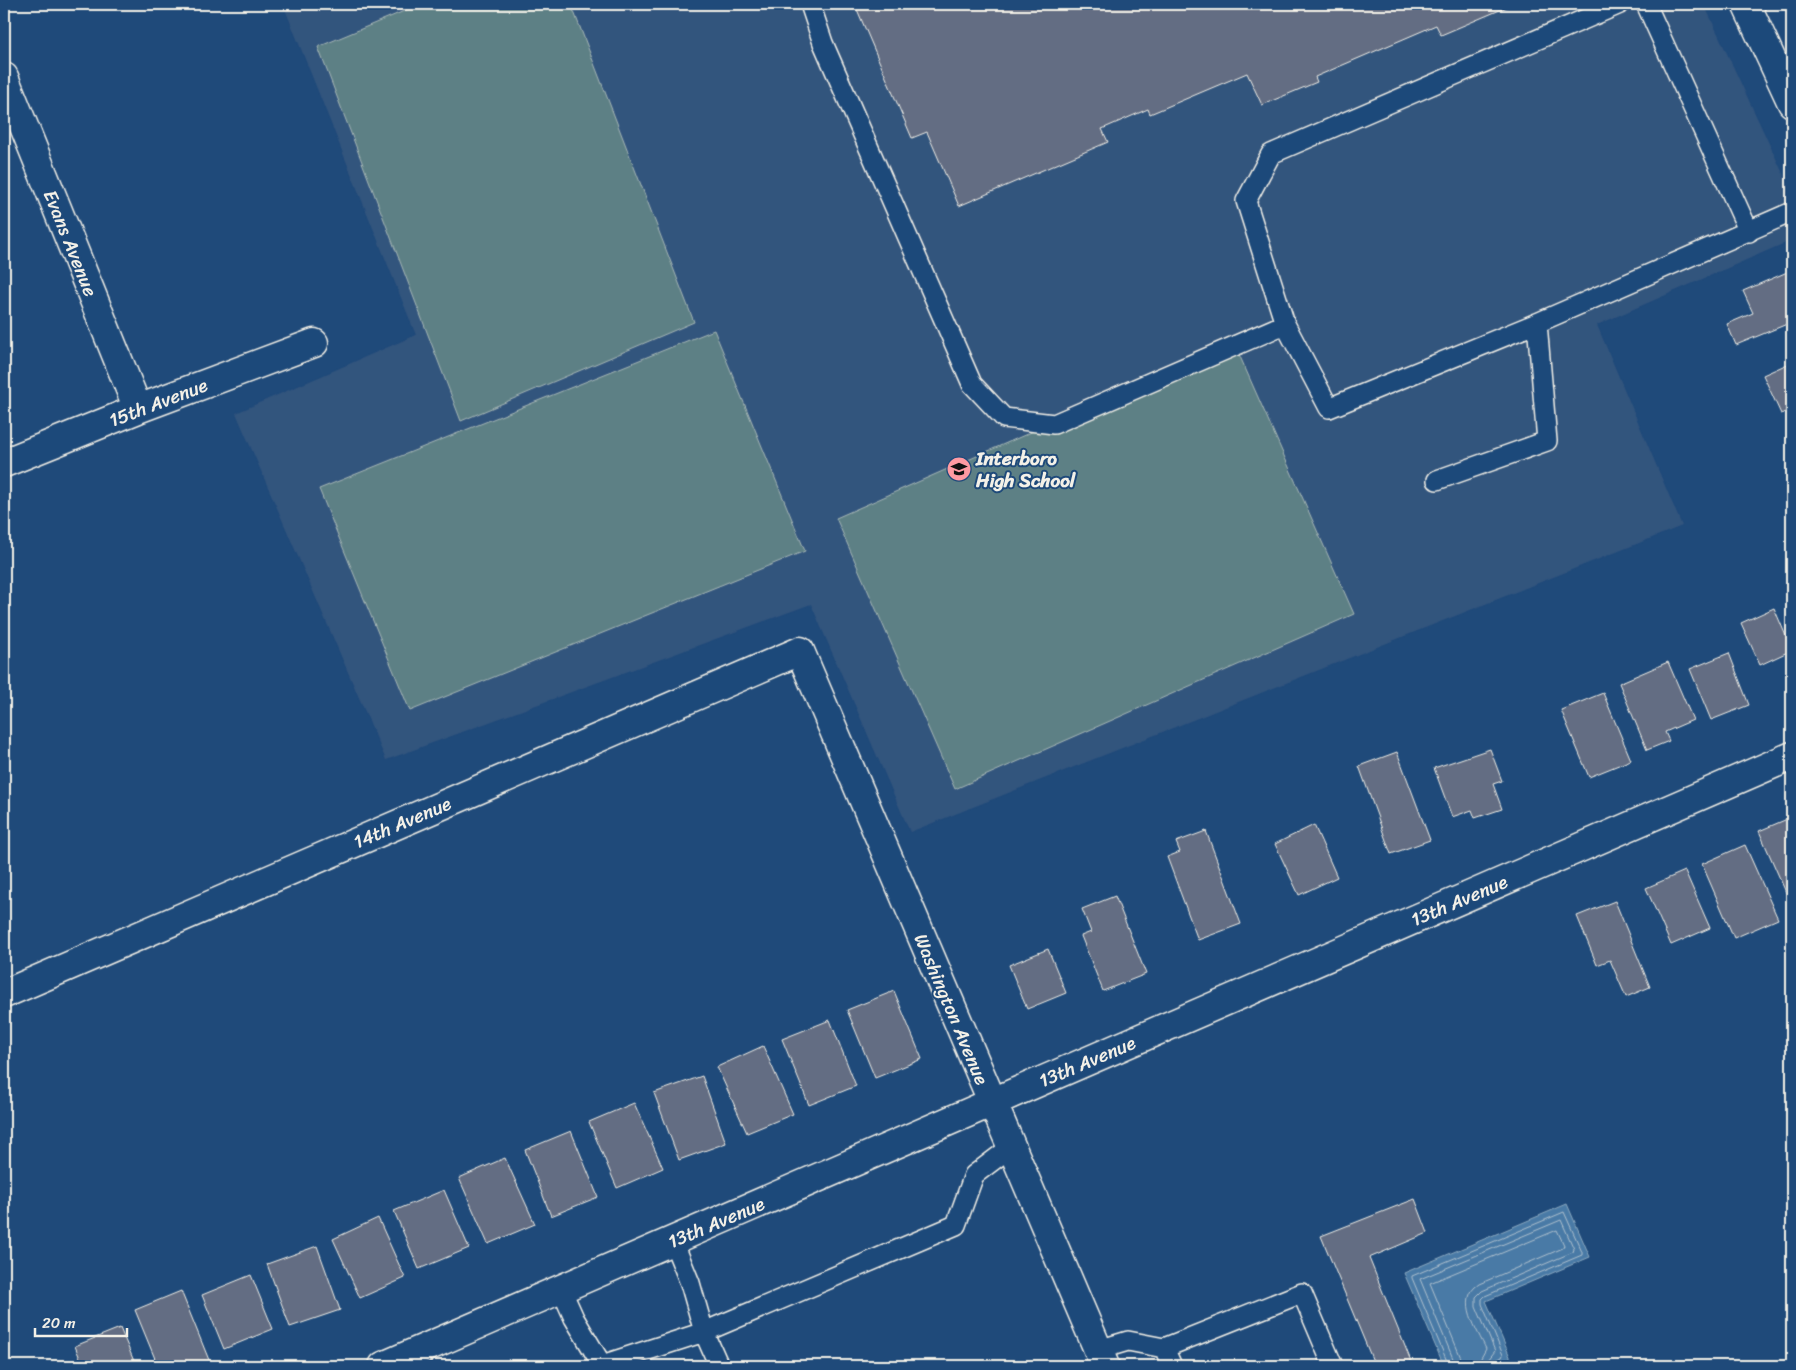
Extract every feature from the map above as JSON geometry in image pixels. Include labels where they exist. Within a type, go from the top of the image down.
[{"type":"street","points":[[1746,4],[1792,103]]},
{"type":"street","name":"Evans Avenue","points":[[4,77],[138,409]]},
{"type":"street","name":"15th Avenue","points":[[4,463],[138,409],[314,343]]},
{"type":"street","name":"14th Avenue","points":[[4,994],[800,651]]},
{"type":"street","name":"Washington Avenue","points":[[800,651],[1101,1358]]},
{"type":"street","name":"13th Avenue","points":[[383,1366],[1792,756]]},
{"type":"lane","points":[[810,4],[823,43],[972,384],[1004,418],[1054,424],[1285,324]]},
{"type":"lane","points":[[1619,4],[1271,154],[1246,201],[1285,324],[1329,408],[1537,324],[1792,212]]},
{"type":"lane","points":[[1646,4],[1749,232]]},
{"type":"lane","points":[[1437,480],[1547,441],[1537,324]]},
{"type":"lane","points":[[561,1289],[574,1318],[602,1365],[704,1332],[956,1225],[974,1175],[1011,1147]]},
{"type":"lane","points":[[673,1240],[690,1283],[704,1332],[720,1366]]},
{"type":"lane","points":[[1101,1358],[1128,1342],[1164,1348],[1302,1293],[1333,1366]]},
{"type":"lane","points":[[1164,1348],[1172,1366]]},
{"type":"shaded area","name":"Interboro High School","points":[[283,4],[1704,4],[1792,193],[1792,240],[1597,325],[1682,526],[910,832],[811,604],[386,760],[236,413],[416,335]]},
{"type":"green space","points":[[421,4],[571,4],[694,322],[461,421],[318,47]]},
{"type":"green space","points":[[714,330],[805,551],[410,711],[319,489]]},
{"type":"green space","points":[[1234,343],[1354,614],[955,789],[836,518]]},
{"type":"water","points":[[1567,1204],[1590,1257],[1486,1301],[1511,1359],[1494,1366],[1444,1366],[1404,1273]]},
{"type":"building","points":[[864,4],[1514,4],[1441,35],[1436,25],[1315,77],[1317,82],[1262,105],[1247,73],[1150,114],[1148,109],[1102,129],[1108,142],[959,206],[927,132],[912,138],[856,7]]},
{"type":"building","points":[[1792,270],[1792,322],[1736,345],[1727,324],[1753,313],[1743,291]]},
{"type":"building","points":[[1792,362],[1792,409],[1781,414],[1763,375]]},
{"type":"building","points":[[1774,608],[1792,650],[1760,665],[1741,623]]},
{"type":"building","points":[[1729,653],[1749,705],[1711,720],[1690,669]]},
{"type":"building","points":[[1668,662],[1693,720],[1665,732],[1669,741],[1647,750],[1619,683]]},
{"type":"building","points":[[1603,693],[1631,760],[1589,777],[1561,710]]},
{"type":"building","points":[[1490,749],[1502,781],[1493,784],[1502,809],[1475,818],[1472,810],[1452,817],[1434,768]]},
{"type":"building","points":[[1397,752],[1430,840],[1391,854],[1359,766]]},
{"type":"building","points":[[1792,817],[1792,906],[1759,831]]},
{"type":"building","points":[[1314,825],[1337,877],[1299,895],[1275,844]]},
{"type":"building","points":[[1206,831],[1241,924],[1198,940],[1167,857],[1180,852],[1176,842]]},
{"type":"building","points":[[1745,845],[1778,919],[1734,938],[1702,864]]},
{"type":"building","points":[[1685,871],[1710,928],[1671,945],[1646,888]]},
{"type":"building","points":[[1115,896],[1146,974],[1103,991],[1081,936],[1091,932],[1082,909]]},
{"type":"building","points":[[1615,901],[1650,987],[1626,997],[1610,960],[1597,965],[1577,916]]},
{"type":"building","points":[[1048,949],[1066,993],[1027,1009],[1009,965]]},
{"type":"building","points":[[894,991],[922,1059],[875,1078],[847,1010]]},
{"type":"building","points":[[830,1020],[856,1086],[809,1105],[782,1039]]},
{"type":"building","points":[[763,1046],[793,1114],[747,1133],[717,1067]]},
{"type":"building","points":[[702,1076],[726,1143],[679,1160],[654,1093]]},
{"type":"building","points":[[634,1103],[663,1168],[617,1188],[589,1122]]},
{"type":"building","points":[[571,1131],[598,1197],[551,1216],[525,1150]]},
{"type":"building","points":[[505,1158],[535,1224],[488,1244],[459,1178]]},
{"type":"building","points":[[444,1190],[469,1248],[419,1269],[394,1211]]},
{"type":"building","points":[[1415,1199],[1428,1233],[1369,1258],[1413,1366],[1375,1366],[1321,1236]]},
{"type":"building","points":[[378,1218],[405,1278],[360,1298],[333,1239]]},
{"type":"building","points":[[317,1246],[340,1310],[290,1327],[267,1264]]},
{"type":"building","points":[[251,1275],[273,1329],[224,1349],[202,1295]]},
{"type":"building","points":[[181,1291],[211,1365],[158,1366],[135,1310]]},
{"type":"building","points":[[120,1328],[136,1366],[83,1366],[75,1346]]},
{"type":"place","name":"Interboro High School","points":[[959,469]]}]
